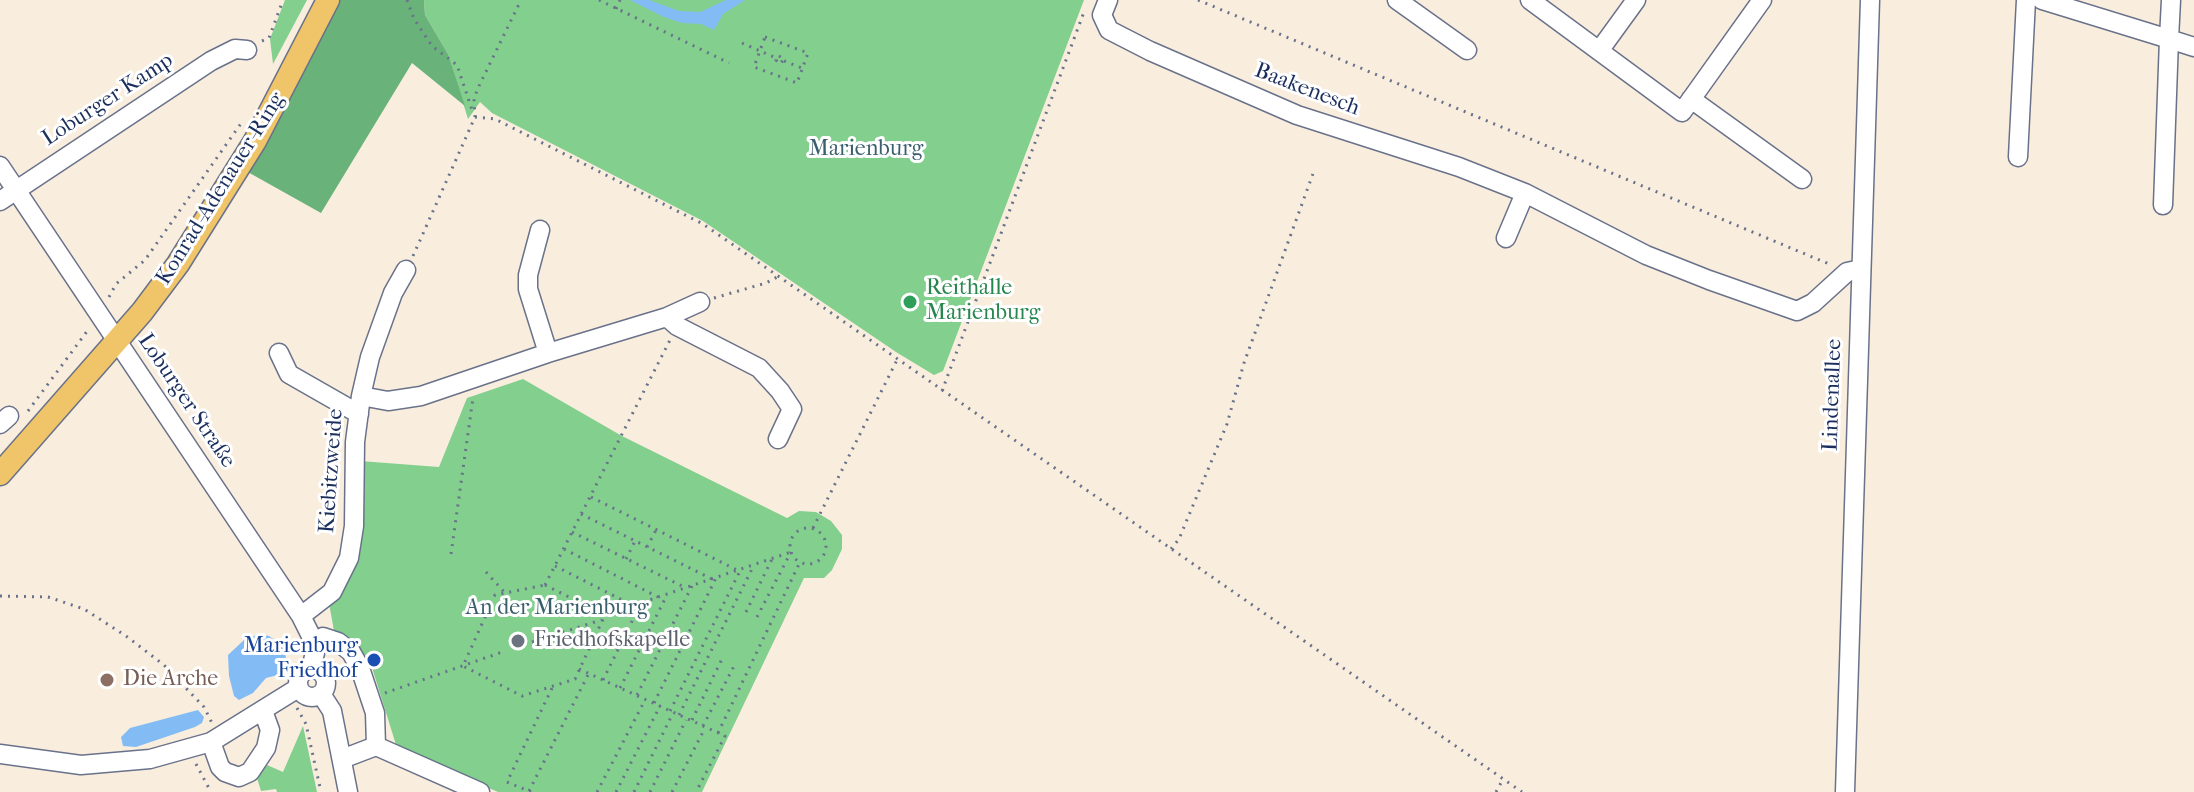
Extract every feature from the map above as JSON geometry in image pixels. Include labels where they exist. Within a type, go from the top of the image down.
[{"type":"main road","name":"Konrad-Adenauer-Ring","points":[[0,474],[117,342],[178,264],[255,141],[328,0]]},
{"type":"street","name":"Baakenesch","points":[[1108,0],[1102,15],[1109,30],[1150,51],[1297,115],[1459,167],[1525,193],[1646,255],[1797,311]]},
{"type":"street","points":[[1397,0],[1467,50]]},
{"type":"street","points":[[1530,0],[1682,112],[1762,0]]},
{"type":"street","points":[[1599,51],[1636,0]]},
{"type":"street","name":"Lindenallee","points":[[1845,792],[1854,270],[1870,0]]},
{"type":"street","points":[[2018,157],[2026,0]]},
{"type":"street","points":[[2042,0],[2194,47]]},
{"type":"street","points":[[2163,205],[2171,0]]},
{"type":"street","name":"Loburger Kamp","points":[[0,201],[211,61],[235,49],[247,50]]},
{"type":"street","points":[[1691,99],[1802,179]]},
{"type":"street","name":"Loburger Straße","points":[[0,166],[301,616],[314,642]]},
{"type":"street","points":[[1506,238],[1525,193]]},
{"type":"street","points":[[540,230],[528,275],[528,289],[548,353]]},
{"type":"street","name":"Kiebitzweide","points":[[301,616],[332,592],[349,558],[354,526],[355,442],[360,405],[370,357],[393,293],[406,270]]},
{"type":"street","points":[[1792,330],[1797,311],[1813,303],[1854,270]]},
{"type":"street","points":[[279,353],[289,374],[360,405],[421,396],[548,353],[672,322],[700,302]]},
{"type":"street","points":[[672,322],[759,368],[780,391],[792,409],[778,439]]},
{"type":"street","points":[[0,754],[64,764],[98,765],[150,759],[188,749],[263,711],[291,693],[300,675],[311,668],[314,642],[323,637],[338,642],[351,652],[360,668],[375,713],[376,746]]},
{"type":"street","points":[[291,693],[308,697],[321,694],[326,687],[325,678],[320,671],[311,668]]},
{"type":"street","points":[[321,694],[332,711],[348,792]]},
{"type":"street","points":[[213,735],[220,767],[225,772],[239,777],[250,772],[266,748],[270,730],[263,711]]},
{"type":"street","points":[[342,759],[376,746],[480,792]]},
{"type":"path","points":[[247,50],[269,38],[283,0]]},
{"type":"path","points":[[407,0],[414,19],[432,46],[457,65],[475,117]]},
{"type":"path","points":[[406,270],[475,117],[474,99],[478,88],[521,0]]},
{"type":"path","points":[[599,0],[618,4],[729,63]]},
{"type":"path","points":[[942,391],[1089,0]]},
{"type":"path","points":[[1198,0],[1854,270]]},
{"type":"path","points":[[765,37],[785,44],[808,53],[797,83],[754,67],[765,37]]},
{"type":"path","points":[[742,43],[802,68]]},
{"type":"path","points":[[774,74],[785,44]]},
{"type":"path","points":[[778,63],[784,61]]},
{"type":"path","points":[[475,117],[495,119],[703,224],[1522,792]]},
{"type":"path","points":[[12,418],[100,314],[116,284],[145,260],[244,120]]},
{"type":"path","points":[[1171,549],[1179,539],[1227,424],[1244,363],[1314,171]]},
{"type":"path","points":[[700,302],[766,283],[779,276]]},
{"type":"path","points":[[545,585],[672,322]]},
{"type":"path","points":[[813,528],[897,360]]},
{"type":"path","points":[[451,554],[475,378]]},
{"type":"path","points":[[590,497],[739,570]]},
{"type":"path","points":[[581,514],[714,578]]},
{"type":"path","points":[[772,559],[746,610],[758,616],[791,552],[790,541],[797,531],[813,528],[819,530],[826,540],[826,552],[818,562],[800,562],[791,552]]},
{"type":"path","points":[[647,547],[656,530]]},
{"type":"path","points":[[572,532],[686,588]]},
{"type":"path","points":[[626,559],[635,541]]},
{"type":"path","points":[[564,549],[658,597]]},
{"type":"path","points":[[532,642],[791,552]]},
{"type":"path","points":[[718,733],[800,562]]},
{"type":"path","points":[[679,715],[755,565]]},
{"type":"path","points":[[555,566],[634,606]]},
{"type":"path","points":[[634,792],[739,570]]},
{"type":"path","points":[[486,572],[505,593]]},
{"type":"path","points":[[654,703],[714,578]]},
{"type":"path","points":[[463,666],[495,595],[545,585],[604,617]]},
{"type":"path","points":[[637,695],[692,586]]},
{"type":"path","points":[[620,688],[667,594]]},
{"type":"path","points":[[0,596],[48,597],[84,609],[164,665],[204,707],[213,735]]},
{"type":"path","points":[[751,602],[762,608]]},
{"type":"path","points":[[603,680],[641,603]]},
{"type":"path","points":[[463,666],[522,696],[575,679],[604,617]]},
{"type":"path","points":[[370,698],[502,652]]},
{"type":"path","points":[[650,792],[722,659]]},
{"type":"path","points":[[672,792],[734,666]]},
{"type":"path","points":[[579,669],[725,736],[696,792]]},
{"type":"path","points":[[553,686],[507,782],[530,792],[589,673]]},
{"type":"path","points":[[291,693],[306,724],[321,792]]},
{"type":"path","points":[[597,792],[645,700]]},
{"type":"path","points":[[616,792],[660,706]]},
{"type":"path","points":[[188,749],[211,792]]},
{"type":"path","points":[[1496,792],[1503,779]]},
{"type":"green space","points":[[285,0],[307,0],[273,64],[270,39]]},
{"type":"green space","points":[[336,0],[424,0],[425,15],[448,54],[465,106],[412,63],[321,213],[246,171]]},
{"type":"green space","name":"Marienburg","points":[[424,0],[1084,0],[943,371],[934,375],[703,221],[492,113],[480,102],[468,119],[448,54],[425,15]]},
{"type":"green space","name":"An der Marienburg","points":[[523,379],[622,436],[787,518],[799,511],[816,512],[831,521],[842,535],[842,549],[832,570],[824,578],[804,578],[702,792],[498,792],[397,748],[369,658],[334,631],[329,603],[346,586],[356,563],[360,461],[439,467],[467,398]]},
{"type":"green space","points":[[303,726],[317,792],[261,791],[257,778],[267,765],[283,772]]},
{"type":"water","points":[[630,0],[649,0],[679,11],[700,12],[726,0],[745,0],[723,14],[714,30],[701,24],[682,23],[664,17]]},
{"type":"water","points":[[259,634],[269,636],[283,648],[288,664],[282,674],[266,678],[253,693],[239,700],[234,696],[229,676],[228,655],[244,640]]},
{"type":"water","points":[[198,710],[204,717],[202,723],[195,727],[136,747],[123,746],[121,737],[130,728]]},
{"type":"place","name":"Reithalle Marienburg","points":[[910,302]]},
{"type":"place","name":"Friedhofskapelle","points":[[518,641]]},
{"type":"place","name":"Marienburg Friedhof","points":[[374,660]]},
{"type":"place","name":"Die Arche","points":[[107,680]]}]
